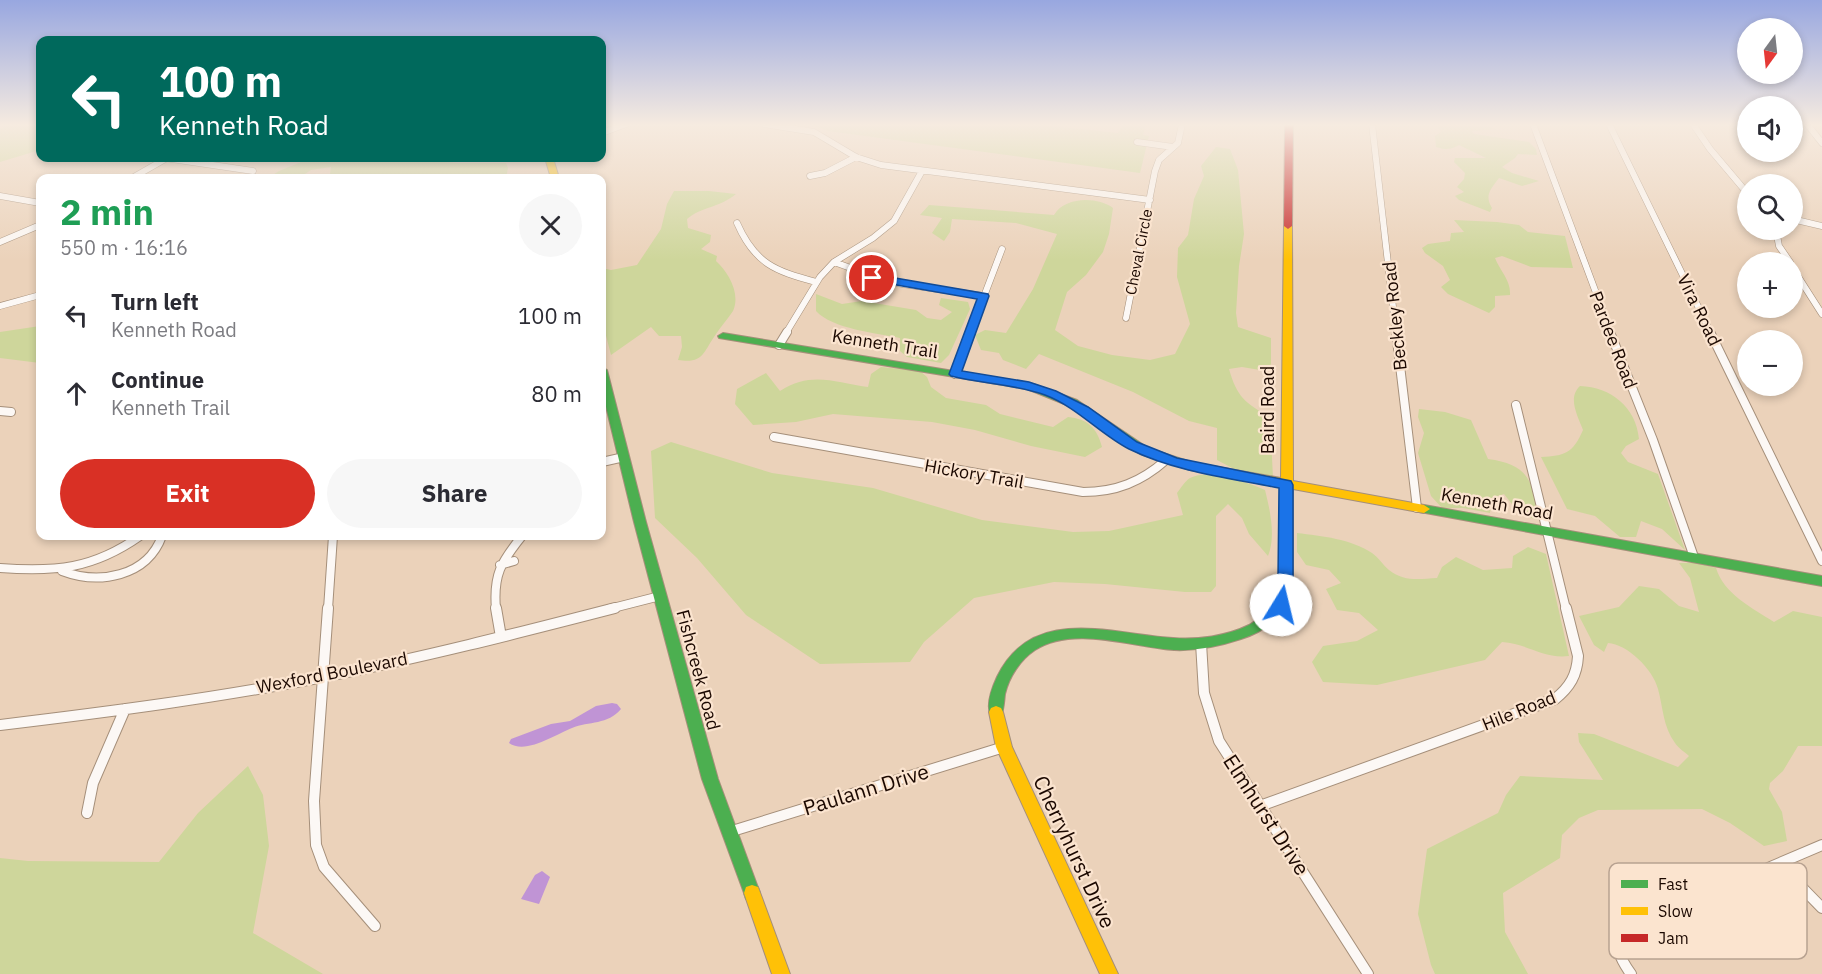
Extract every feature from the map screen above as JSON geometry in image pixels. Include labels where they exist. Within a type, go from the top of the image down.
[{"type":"street","points":[[243,169],[253,171]]},
{"type":"street","points":[[810,176],[832,169]]},
{"type":"street","points":[[912,169],[1150,200]]},
{"type":"street","name":"Cheval Circle","points":[[1126,318],[1157,169]]},
{"type":"street","name":"Baird Road","points":[[1004,747],[996,723],[995,706],[998,688],[1015,660],[1046,639],[1067,633],[1085,632],[1146,641],[1201,643],[1252,630],[1276,614],[1281,605],[1286,578],[1289,169]]},
{"type":"street","name":"Beckley Road","points":[[1377,169],[1417,508]]},
{"type":"street","name":"Pardee Road","points":[[1550,169],[1589,278],[1653,440],[1694,557]]},
{"type":"street","name":"Vira Road","points":[[1631,169],[1822,561]]},
{"type":"street","points":[[1727,169],[1737,181]]},
{"type":"street","points":[[779,345],[816,282],[834,262],[873,238],[894,221],[922,171]]},
{"type":"street","points":[[0,196],[36,202]]},
{"type":"street","points":[[1803,222],[1822,226]]},
{"type":"street","points":[[737,223],[750,250],[763,263],[789,275],[816,282]]},
{"type":"street","points":[[0,242],[36,227]]},
{"type":"street","points":[[955,374],[1002,249]]},
{"type":"street","points":[[834,262],[889,282],[984,296]]},
{"type":"street","points":[[1803,284],[1822,314]]},
{"type":"street","points":[[0,306],[36,296]]},
{"type":"street","name":"Kenneth Trail","points":[[723,336],[1029,386],[1052,393],[1084,410],[1132,445],[1166,460]]},
{"type":"street","name":"Fishcreek Road","points":[[606,386],[710,778],[781,974]]},
{"type":"street","name":"Hile Road","points":[[1260,806],[1548,703],[1563,693],[1574,679],[1578,656],[1516,405]]},
{"type":"street","points":[[0,411],[11,412]]},
{"type":"street","name":"Hickory Trail","points":[[774,437],[1083,492],[1127,487],[1143,480],[1166,460]]},
{"type":"street","points":[[606,461],[624,457]]},
{"type":"street","name":"Kenneth Road","points":[[1166,460],[1286,485],[1822,581]]},
{"type":"street","points":[[0,568],[58,570],[81,567],[105,558],[134,540]]},
{"type":"street","points":[[58,570],[94,579],[121,573],[139,564],[154,552],[161,540]]},
{"type":"street","points":[[333,540],[314,801],[316,845],[324,867],[375,926]]},
{"type":"street","points":[[501,637],[496,584],[500,565],[519,540]]},
{"type":"street","points":[[500,565],[514,561]]},
{"type":"street","name":"Wexford Boulevard","points":[[0,725],[125,710],[322,677],[501,637],[660,596]]},
{"type":"street","name":"Elmhurst Drive","points":[[1201,643],[1201,684],[1212,726],[1228,758],[1368,974]]},
{"type":"street","points":[[87,813],[93,783],[125,710]]},
{"type":"street","name":"Paulann Drive","points":[[729,832],[1004,747]]},
{"type":"street","name":"Cherryhurst Drive","points":[[1004,747],[1109,974]]},
{"type":"street","points":[[1781,863],[1822,844]]},
{"type":"street","points":[[1807,893],[1822,908]]},
{"type":"street","points":[[1622,959],[1630,974]]},
{"type":"green space","points":[[315,169],[305,174],[274,174],[279,171]]},
{"type":"green space","points":[[331,169],[508,169],[507,174],[330,174]]},
{"type":"green space","points":[[1114,169],[1141,169],[1140,173]]},
{"type":"green space","points":[[1202,169],[1238,170],[1244,234],[1239,266],[1236,313],[1238,327],[1271,338],[1271,364],[1266,371],[1242,367],[1229,369],[1235,386],[1243,398],[1254,408],[1270,417],[1273,478],[1234,469],[1217,460],[1217,428],[1189,421],[1133,392],[1039,354],[1026,369],[1003,360],[999,353],[981,350],[975,335],[985,330],[1006,333],[1033,289],[1057,234],[1016,223],[952,219],[950,232],[944,241],[932,233],[942,218],[920,215],[929,205],[1054,215],[1065,205],[1081,200],[1098,201],[1113,208],[1109,234],[1103,252],[1086,275],[1067,292],[1055,330],[1078,346],[1112,355],[1150,360],[1175,354],[1190,324],[1177,277],[1178,248],[1188,235],[1194,199],[1204,176]]},
{"type":"green space","points":[[1461,169],[1506,169],[1539,181],[1522,186],[1499,178],[1490,192],[1489,199],[1492,208],[1490,212],[1459,200],[1455,196],[1464,192],[1457,187],[1464,179],[1465,173]]},
{"type":"green space","points":[[674,191],[736,194],[687,219],[688,228],[711,235],[710,242],[701,249],[717,256],[716,261],[729,277],[735,297],[733,311],[702,355],[693,360],[678,360],[682,347],[681,336],[659,336],[651,327],[611,355],[606,336],[606,269],[637,265],[661,229],[667,204]]},
{"type":"green space","points":[[1454,220],[1519,225],[1528,232],[1565,236],[1573,268],[1531,267],[1502,256],[1495,258],[1507,280],[1510,295],[1495,296],[1495,307],[1489,313],[1448,294],[1441,287],[1450,280],[1443,266],[1425,253],[1422,248],[1428,244],[1450,241],[1451,233],[1464,232]]},
{"type":"green space","points":[[816,294],[842,304],[862,301],[916,310],[927,318],[941,320],[952,312],[939,305],[941,298],[968,302],[970,309],[949,355],[941,363],[907,357],[900,351],[900,338],[844,326],[823,317],[816,311]]},
{"type":"green space","points":[[36,327],[36,362],[0,358],[0,332]]},
{"type":"green space","points":[[881,367],[920,371],[927,377],[931,387],[946,398],[986,405],[1000,414],[1053,427],[1068,417],[1081,420],[1091,426],[1102,447],[1085,457],[932,422],[833,414],[796,422],[753,425],[735,404],[737,389],[766,373],[780,391],[802,381],[813,380],[868,387],[871,374]]},
{"type":"green space","points":[[1580,386],[1602,390],[1612,395],[1627,408],[1633,417],[1639,439],[1626,446],[1621,453],[1628,462],[1658,474],[1685,550],[1662,529],[1641,521],[1636,537],[1620,537],[1595,516],[1567,509],[1541,457],[1562,454],[1576,444],[1583,430],[1574,402],[1574,396]]},
{"type":"green space","points":[[1419,409],[1445,412],[1471,420],[1488,459],[1512,465],[1527,477],[1534,495],[1537,520],[1519,513],[1504,494],[1492,498],[1490,513],[1463,508],[1442,508],[1431,496],[1418,453],[1424,433],[1418,417]]},
{"type":"green space","points":[[671,442],[772,473],[873,488],[982,520],[1073,532],[1109,531],[1183,515],[1177,493],[1185,483],[1198,475],[1218,475],[1265,490],[1272,540],[1268,556],[1249,534],[1242,518],[1228,504],[1216,516],[1216,586],[1211,592],[1054,582],[974,598],[924,642],[910,662],[820,664],[746,615],[697,558],[655,518],[651,451]]},
{"type":"green space","points":[[1297,533],[1355,544],[1372,553],[1395,574],[1412,579],[1437,578],[1442,567],[1456,557],[1483,570],[1512,568],[1513,556],[1528,547],[1546,554],[1569,656],[1551,655],[1502,642],[1485,660],[1377,685],[1323,682],[1312,662],[1323,646],[1357,641],[1378,630],[1359,613],[1337,610],[1326,589],[1341,583],[1329,570],[1306,565],[1297,552]]},
{"type":"green space","points":[[1679,563],[1697,563],[1716,568],[1732,593],[1774,622],[1793,611],[1822,617],[1822,746],[1798,746],[1783,771],[1770,783],[1769,789],[1782,812],[1787,841],[1764,846],[1730,823],[1702,809],[1598,810],[1579,818],[1562,835],[1560,858],[1503,893],[1505,932],[1528,974],[1435,974],[1418,914],[1427,849],[1498,813],[1506,795],[1520,776],[1603,780],[1579,742],[1578,733],[1594,734],[1678,767],[1689,756],[1671,737],[1658,689],[1645,666],[1631,653],[1615,644],[1608,643],[1604,652],[1594,645],[1579,616],[1619,607],[1639,586],[1659,589],[1679,606],[1699,612],[1690,578]]},
{"type":"green space","points":[[248,766],[263,795],[269,846],[253,933],[323,974],[0,974],[0,858],[28,861],[159,862],[198,813]]},
{"type":"shaded area","points":[[617,704],[621,709],[610,718],[572,728],[550,739],[524,747],[509,743],[511,739],[551,724],[570,721],[596,706]]},
{"type":"shaded area","points":[[542,871],[550,877],[539,904],[521,899],[535,875]]},
{"type":"traffic: fast","points":[[723,336],[1029,386],[1073,403],[1144,451],[1190,466]]},
{"type":"traffic: fast","points":[[606,386],[640,522],[710,779],[752,893]]},
{"type":"traffic: fast","points":[[1424,509],[1822,581]]},
{"type":"traffic: fast","points":[[996,712],[1003,679],[1014,661],[1030,646],[1048,638],[1068,634],[1090,633],[1174,644],[1201,643],[1228,637],[1255,628],[1270,617],[1279,604],[1286,577]]},
{"type":"traffic: slow","points":[[552,169],[554,174]]},
{"type":"traffic: slow","points":[[1286,577],[1288,226]]},
{"type":"traffic: slow","points":[[1190,466],[1424,509]]},
{"type":"traffic: slow","points":[[996,712],[1004,747],[1109,974]]},
{"type":"traffic: slow","points":[[752,893],[781,974]]},
{"type":"traffic: jam","points":[[1288,226],[1289,169]]},
{"type":"route","points":[[872,278],[984,296],[955,374],[1029,386],[1052,393],[1084,410],[1132,445],[1155,456],[1194,467],[1286,485],[1286,578],[1281,605]]}]
